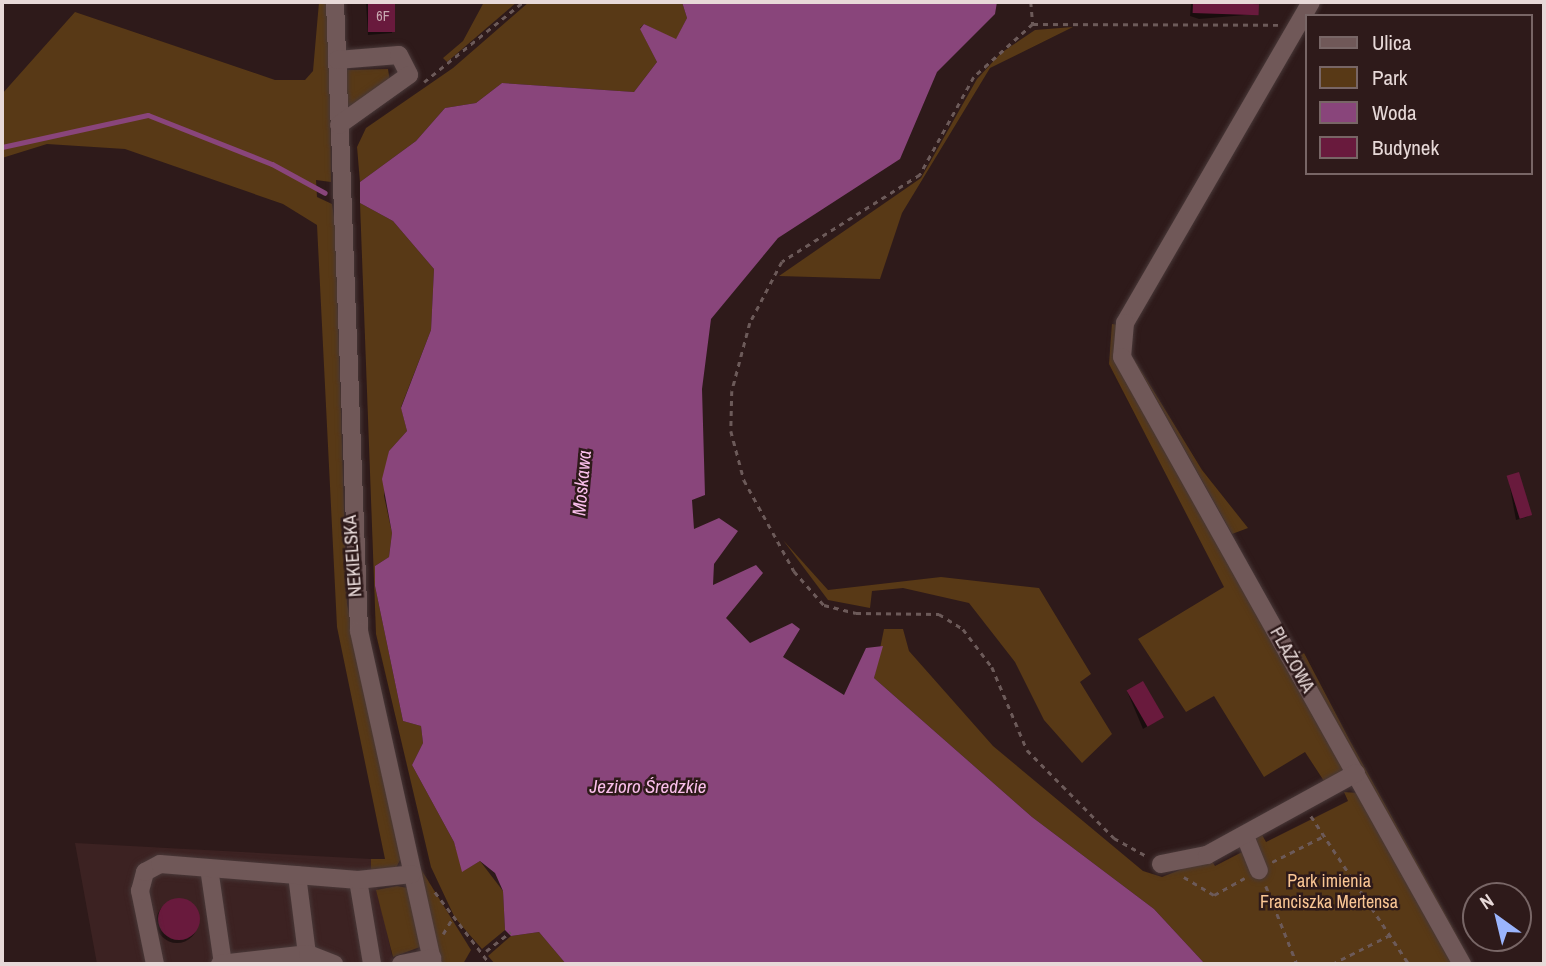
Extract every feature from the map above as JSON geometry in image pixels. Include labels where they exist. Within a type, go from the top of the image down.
[{"type":"street","name":"NEKIELSKA","points":[[335,2],[359,631],[433,961]]},
{"type":"street","points":[[1294,31],[1311,2]]},
{"type":"street","name":"PLAŻOWA","points":[[1294,31],[1125,323],[1122,357],[1462,964]]},
{"type":"street","points":[[337,60],[399,55],[408,75],[340,132]]},
{"type":"street","points":[[1161,864],[1186,862],[1245,836],[1356,773]]},
{"type":"street","points":[[1245,836],[1259,870]]},
{"type":"street","points":[[155,964],[140,891],[145,872],[160,864],[358,880],[412,874]]},
{"type":"street","points":[[209,868],[221,964],[307,954],[334,964]]},
{"type":"street","points":[[297,876],[307,954]]},
{"type":"street","points":[[358,880],[372,964]]},
{"type":"street","points":[[401,964],[433,961]]},
{"type":"path","points":[[415,89],[523,2]]},
{"type":"path","points":[[1031,2],[1033,24]]},
{"type":"path","points":[[1294,31],[1271,22],[1033,24],[974,77],[920,175],[782,262],[750,323],[732,391],[731,431],[744,480],[794,571],[824,605],[856,613],[939,614],[963,629],[992,667],[1027,750],[1114,838],[1214,895],[1322,837]]},
{"type":"path","points":[[1306,803],[1322,837],[1409,964]]},
{"type":"path","points":[[1259,870],[1297,964]]},
{"type":"path","points":[[431,881],[490,964]]},
{"type":"path","points":[[486,951],[510,932]]},
{"type":"path","points":[[1332,964],[1388,936]]},
{"type":"shaded area","points":[[75,843],[371,859],[394,964],[97,964]]},
{"type":"green space","points":[[319,2],[329,2],[331,182],[316,180],[317,197],[332,204],[335,224],[347,604],[401,858],[395,870],[371,872],[371,859],[385,859],[337,627],[317,225],[283,204],[125,149],[47,144],[2,158],[2,94],[75,12],[275,80],[305,80],[313,71]]},
{"type":"green space","points":[[484,2],[517,2],[447,62],[443,58],[463,41]]},
{"type":"green space","points":[[529,2],[682,2],[687,18],[676,40],[644,24],[640,28],[657,62],[634,92],[502,83],[476,103],[445,108],[416,141],[360,182],[357,147],[366,128],[453,68]]},
{"type":"green space","points":[[1073,27],[990,68],[902,213],[880,279],[779,276],[921,178],[977,79],[1001,53],[1035,30]]},
{"type":"green space","points":[[388,69],[390,82],[346,113],[345,70]]},
{"type":"green space","points":[[360,203],[393,221],[434,269],[431,330],[401,407],[407,431],[389,451],[384,496],[392,533],[389,557],[375,566],[375,586],[403,721],[421,726],[423,743],[412,765],[454,842],[463,871],[480,861],[503,891],[505,930],[482,949],[455,918],[431,867],[376,634]]},
{"type":"green space","points":[[1112,324],[1118,325],[1116,361],[1345,770],[1324,781],[1305,752],[1264,777],[1214,696],[1186,712],[1138,639],[1224,587],[1109,364]]},
{"type":"green space","points":[[1131,354],[1202,470],[1248,528],[1232,534]]},
{"type":"green space","points":[[783,540],[828,590],[941,577],[1039,588],[1091,674],[1080,682],[1112,734],[1082,763],[1044,720],[1015,662],[969,603],[903,588],[872,591],[870,608],[828,600]]},
{"type":"green space","name":"Park imienia Franciszka Mertensa","points":[[884,629],[903,629],[909,651],[993,746],[1143,871],[1162,877],[1210,858],[1215,866],[1244,851],[1241,843],[1261,833],[1266,842],[1348,801],[1344,792],[1358,793],[1453,964],[1205,964],[1154,909],[1032,817],[874,678]]},
{"type":"green space","points":[[1304,653],[1462,945],[1296,654]]},
{"type":"green space","points":[[419,866],[471,950],[463,964],[441,964]]},
{"type":"green space","points":[[397,886],[408,888],[420,947],[393,957],[376,890]]},
{"type":"green space","points":[[539,932],[566,964],[495,964],[488,956],[511,936]]},
{"type":"water","name":"Jezioro Średzkie","points":[[682,2],[997,2],[995,14],[937,72],[900,159],[778,238],[711,319],[702,389],[705,495],[692,500],[694,529],[719,518],[738,531],[714,564],[713,585],[756,565],[763,573],[726,618],[750,643],[792,623],[800,629],[783,657],[844,695],[866,648],[883,646],[874,678],[1032,817],[1154,909],[1205,964],[566,964],[539,932],[511,936],[505,930],[503,891],[495,873],[480,861],[462,872],[454,842],[412,765],[423,743],[421,726],[403,721],[375,586],[375,566],[389,557],[392,533],[382,479],[389,451],[407,431],[401,408],[431,330],[434,269],[393,221],[360,203],[360,182],[416,141],[445,108],[476,103],[502,83],[634,92],[657,62],[640,29],[644,24],[676,39],[687,18]]},
{"type":"building","points":[[368,2],[395,2],[395,32],[368,32]]},
{"type":"building","points":[[1193,2],[1259,4],[1259,15],[1193,13]]},
{"type":"building","points":[[1519,472],[1532,515],[1520,519],[1507,476]]},
{"type":"building","points":[[1143,681],[1164,717],[1148,727],[1127,690]]},
{"type":"building","points":[[179,898],[194,904],[200,919],[194,934],[179,940],[164,934],[158,919],[164,904]]},
{"type":"waterway","points":[[2,147],[148,115],[272,164],[325,193]]},
{"type":"water label","name":"Moskawa","points":[[582,483]]}]
